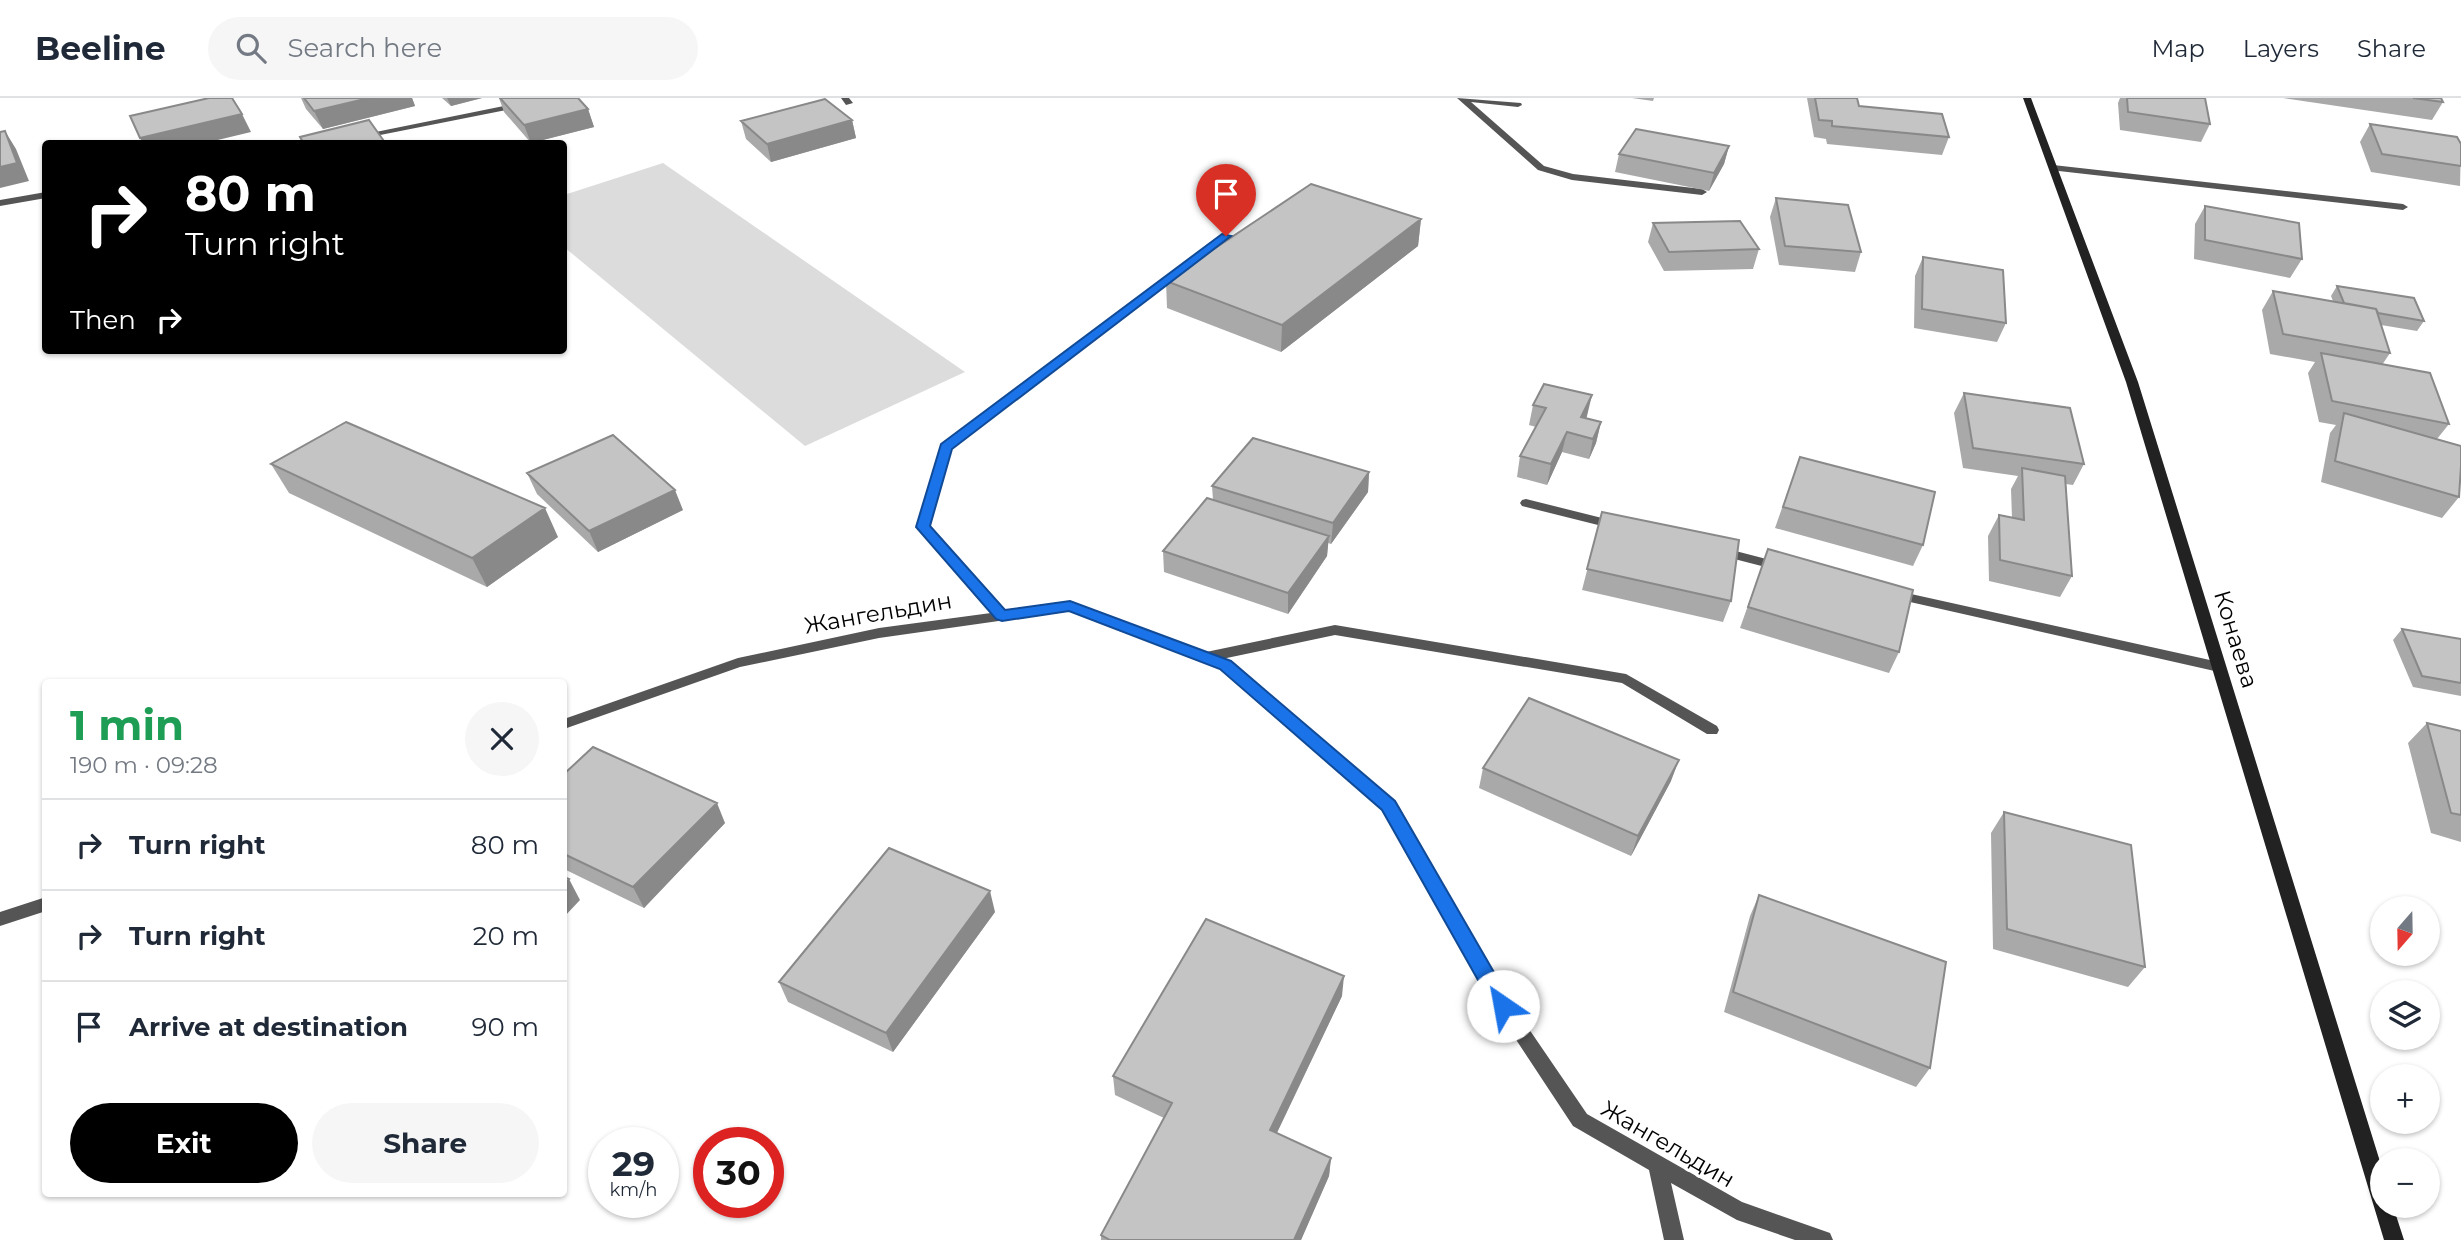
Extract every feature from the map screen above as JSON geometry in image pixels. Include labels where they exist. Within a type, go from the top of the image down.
[{"type":"main road","name":"Конаева","points":[[2027,98],[2132,382],[2370,1161]]},
{"type":"main road","points":[[2387,1218],[2394,1240]]},
{"type":"street","points":[[1462,98],[1518,105]]},
{"type":"street","points":[[1462,98],[1541,168],[1572,177],[1702,192]]},
{"type":"street","points":[[346,138],[531,103]]},
{"type":"street","points":[[2053,169],[2403,207]]},
{"type":"street","points":[[0,204],[42,196]]},
{"type":"street","points":[[1002,616],[923,527],[946,447],[1226,236]]},
{"type":"street","points":[[1526,503],[1632,530]]},
{"type":"street","points":[[1711,549],[1790,569]]},
{"type":"street","points":[[1883,592],[2219,667]]},
{"type":"street","name":"Жангельдин","points":[[567,723],[738,663],[879,633],[1070,606],[1225,665],[1389,806],[1488,983],[1580,1120],[1737,1210],[1823,1240]]},
{"type":"street","points":[[1206,658],[1335,630],[1626,679],[1712,730]]},
{"type":"street","points":[[0,919],[42,905]]},
{"type":"street","points":[[1658,1166],[1675,1240]]},
{"type":"shaded area","points":[[663,163],[965,372],[805,446],[567,249],[567,194]]},
{"type":"building","points":[[209,98],[232,98],[242,114],[140,138],[130,116]]},
{"type":"building","points":[[304,98],[369,98],[314,111]]},
{"type":"building","points":[[500,98],[578,98],[588,109],[524,125]]},
{"type":"building","points":[[1815,98],[1857,98],[1859,106],[1942,114],[1949,137],[1832,126],[1832,121],[1819,120]]},
{"type":"building","points":[[2127,98],[2205,98],[2210,124],[2128,112]]},
{"type":"building","points":[[2413,98],[2441,98],[2443,102]]},
{"type":"building","points":[[825,99],[852,120],[767,144],[741,121]]},
{"type":"building","points":[[369,120],[383,140],[302,140],[300,137]]},
{"type":"building","points":[[2370,124],[2457,137],[2461,144],[2461,166],[2382,154]]},
{"type":"building","points":[[1636,129],[1729,146],[1714,173],[1619,154]]},
{"type":"building","points":[[5,131],[17,163],[0,167],[0,132]]},
{"type":"building","points":[[1311,184],[1421,219],[1282,325],[1166,281]]},
{"type":"building","points":[[1776,198],[1848,205],[1861,252],[1785,246]]},
{"type":"building","points":[[2205,206],[2299,223],[2302,259],[2205,240]]},
{"type":"building","points":[[1740,221],[1759,249],[1669,252],[1653,223]]},
{"type":"building","points":[[1923,257],[2003,270],[2006,323],[1922,309]]},
{"type":"building","points":[[2337,286],[2414,298],[2424,321],[2378,313],[2376,309],[2344,303]]},
{"type":"building","points":[[2273,291],[2376,309],[2390,353],[2283,334]]},
{"type":"building","points":[[2321,353],[2430,373],[2449,424],[2332,401]]},
{"type":"building","points":[[1544,384],[1592,395],[1581,417],[1601,422],[1593,439],[1567,432],[1551,464],[1520,456],[1546,408],[1533,405]]},
{"type":"building","points":[[1964,393],[2070,408],[2084,464],[1973,448]]},
{"type":"building","points":[[2344,413],[2461,446],[2459,497],[2335,461]]},
{"type":"building","points":[[346,422],[545,508],[472,558],[271,464]]},
{"type":"building","points":[[613,435],[675,490],[589,531],[527,473]]},
{"type":"building","points":[[1253,438],[1369,472],[1333,523],[1212,486]]},
{"type":"building","points":[[1800,457],[1935,492],[1923,545],[1783,507]]},
{"type":"building","points":[[2022,468],[2065,476],[2072,576],[2000,560],[1999,515],[2024,520]]},
{"type":"building","points":[[1207,498],[1329,536],[1288,593],[1163,551]]},
{"type":"building","points":[[1602,512],[1739,540],[1731,601],[1587,569]]},
{"type":"building","points":[[1768,549],[1913,590],[1899,652],[1748,607]]},
{"type":"building","points":[[2402,629],[2461,639],[2461,683],[2422,676]]},
{"type":"building","points":[[1529,698],[1679,760],[1638,836],[1483,768]]},
{"type":"building","points":[[2427,723],[2461,731],[2461,815],[2451,813]]},
{"type":"building","points":[[593,747],[717,803],[633,887],[567,855],[567,771]]},
{"type":"building","points":[[2004,812],[2131,845],[2145,967],[2007,929]]},
{"type":"building","points":[[889,848],[990,891],[886,1033],[779,982]]},
{"type":"building","points":[[1759,895],[1946,962],[1930,1068],[1733,992]]},
{"type":"building","points":[[1206,919],[1344,976],[1270,1130],[1331,1158],[1294,1240],[1110,1240],[1101,1235],[1172,1103],[1113,1076]]},
{"type":"route","points":[[1226,236],[946,447],[923,527],[1002,616],[1070,606],[1225,665],[1389,806],[1503,1006]]}]
